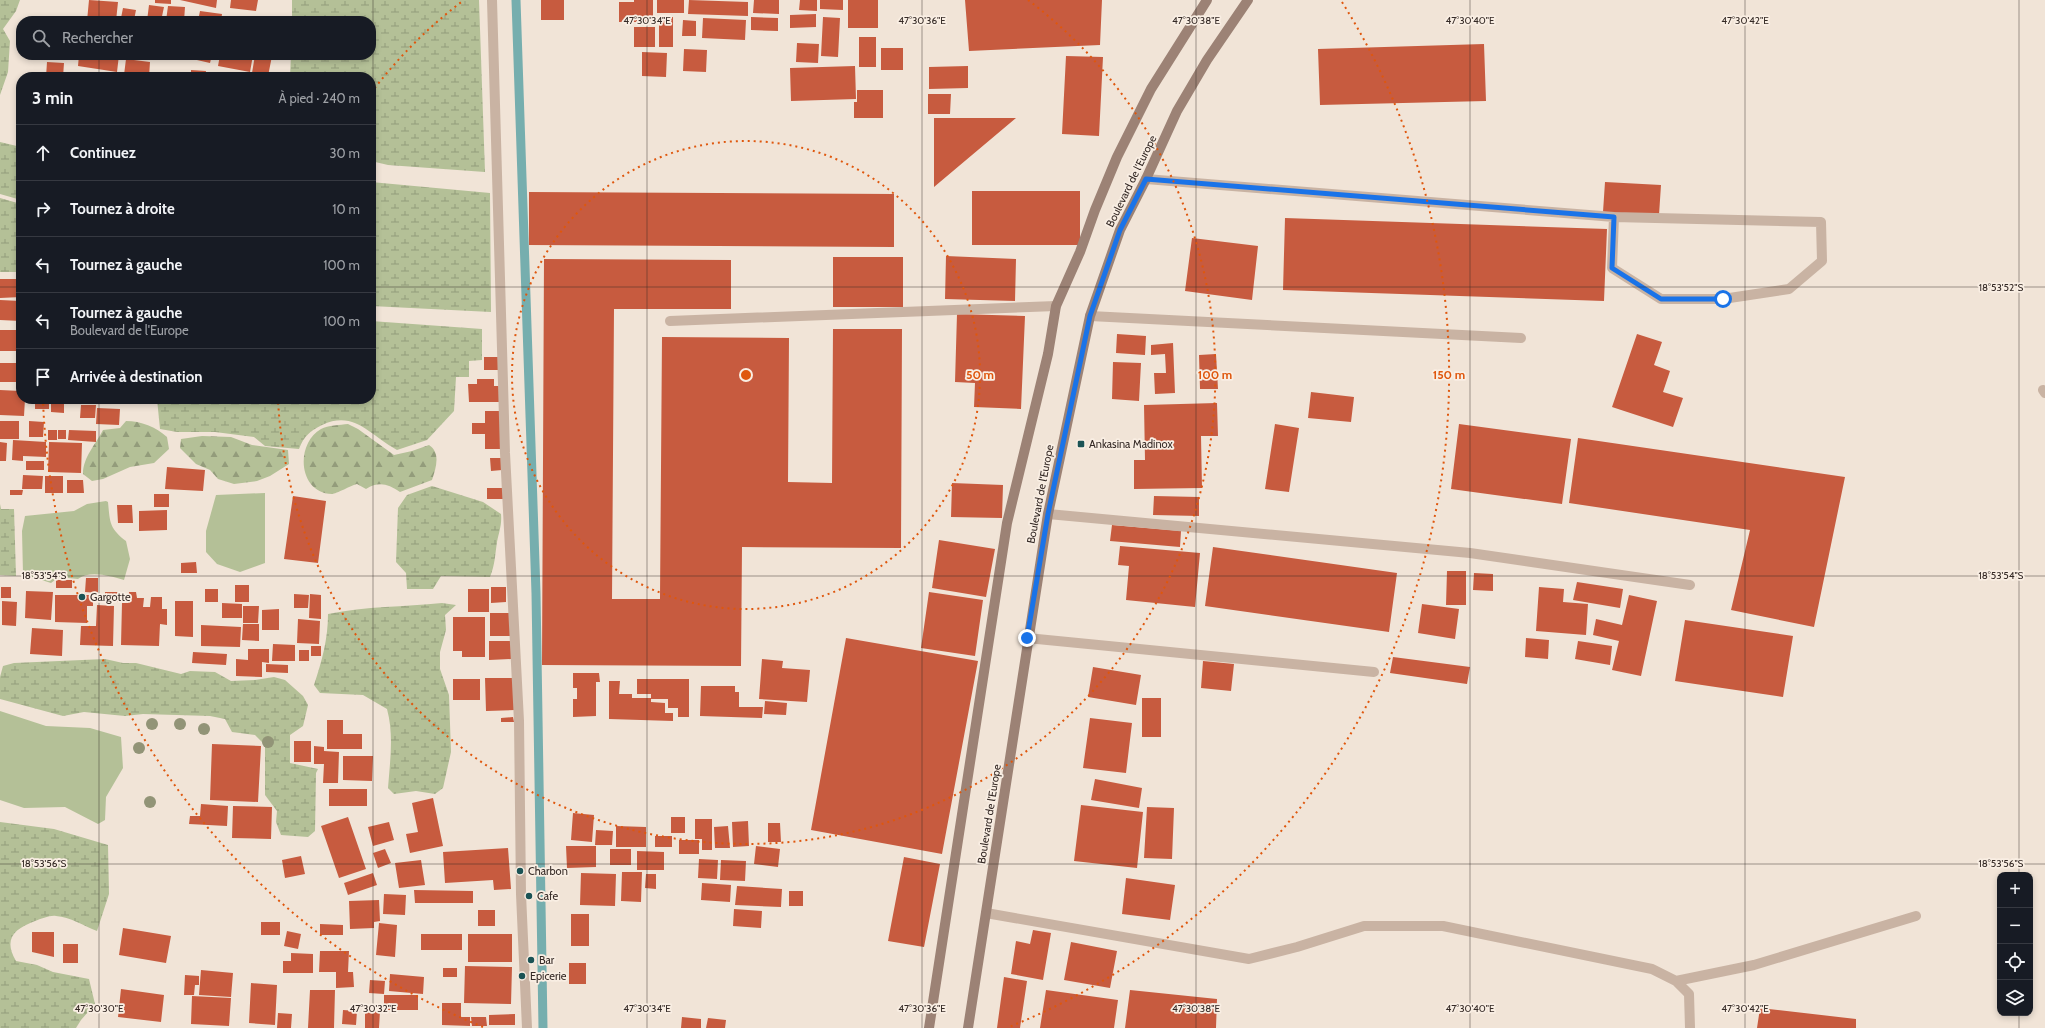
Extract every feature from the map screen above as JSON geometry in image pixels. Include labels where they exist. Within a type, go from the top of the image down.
[{"type":"main road","name":"Boulevard de l'Europe","points":[[929,1028],[1007,523],[1048,354],[1056,306],[1080,252],[1094,210],[1117,157],[1151,89],[1207,0]]},
{"type":"main road","name":"Boulevard de l'Europe","points":[[968,1028],[1027,638],[1048,514],[1090,316],[1120,230],[1146,179],[1177,111],[1207,60],[1248,0]]},
{"type":"street","points":[[492,0],[505,454],[519,721],[521,894],[527,1028]]},
{"type":"street","points":[[1146,179],[1614,217],[1821,222],[1822,261],[1789,289],[1723,299],[1661,299],[1612,268],[1614,217]]},
{"type":"street","points":[[670,321],[1056,306]]},
{"type":"street","points":[[1090,316],[1521,338]]},
{"type":"street","points":[[1048,514],[1470,552],[1690,585]]},
{"type":"street","points":[[1027,638],[1374,672]]},
{"type":"street","points":[[986,913],[1249,959],[1298,947],[1364,926],[1443,926],[1652,969],[1676,980],[1689,994],[1690,1028]]},
{"type":"street","points":[[1676,980],[1754,966],[1916,916]]},
{"type":"green space","points":[[0,0],[20,0],[16,11],[3,29],[10,41],[8,72],[0,95]]},
{"type":"green space","points":[[292,0],[479,0],[485,172],[388,165],[376,162],[376,72],[290,72],[291,60],[376,60],[376,16],[292,16]]},
{"type":"green space","points":[[0,142],[16,146],[16,199],[0,194]]},
{"type":"green space","points":[[376,182],[490,193],[491,312],[376,306]]},
{"type":"green space","points":[[0,198],[16,203],[16,272],[0,272]]},
{"type":"green space","points":[[376,321],[482,329],[482,360],[469,361],[469,377],[456,377],[454,411],[427,440],[397,450],[361,426],[344,420],[334,421],[314,429],[305,437],[299,449],[265,446],[254,437],[215,432],[177,432],[160,429],[158,404],[376,404]]},
{"type":"green space","points":[[126,421],[143,423],[158,430],[167,437],[169,449],[154,463],[130,467],[103,479],[92,481],[83,474],[85,462],[90,451],[103,430],[120,428]]},
{"type":"green space","points":[[348,424],[358,429],[394,455],[429,445],[433,448],[436,456],[436,466],[432,480],[400,492],[383,484],[375,485],[366,489],[357,484],[334,494],[321,492],[312,486],[304,467],[304,456],[307,445],[313,436],[321,429]]},
{"type":"green space","points":[[202,436],[231,437],[252,445],[288,450],[289,464],[270,476],[257,481],[234,484],[218,479],[210,470],[196,464],[180,448],[181,439]]},
{"type":"green space","points":[[432,486],[483,502],[501,514],[501,525],[495,560],[490,577],[441,576],[433,589],[407,589],[406,573],[396,562],[398,508],[407,495]]},
{"type":"green space","points":[[265,493],[265,563],[240,572],[217,564],[206,552],[206,531],[216,495]]},
{"type":"green space","points":[[108,502],[110,520],[113,528],[126,541],[130,559],[124,580],[94,574],[83,576],[78,579],[59,577],[51,583],[23,574],[22,531],[25,516],[74,511],[87,504]]},
{"type":"green space","points":[[0,504],[1,509],[14,509],[16,576],[0,575]]},
{"type":"green space","points":[[442,603],[456,605],[445,615],[446,630],[440,652],[440,669],[449,695],[451,752],[443,788],[435,794],[416,791],[394,794],[388,788],[391,738],[387,709],[363,695],[320,693],[314,685],[324,650],[328,614],[371,608]]},
{"type":"green space","points":[[105,659],[123,663],[136,663],[181,674],[190,671],[215,672],[231,681],[255,680],[274,677],[285,680],[303,696],[308,705],[303,726],[290,735],[290,763],[318,769],[316,773],[315,831],[308,837],[281,835],[276,822],[277,811],[265,795],[265,745],[255,735],[232,732],[225,719],[210,716],[143,714],[125,716],[84,712],[63,716],[0,699],[0,677],[3,666],[14,663]]},
{"type":"green space","points":[[0,711],[46,726],[90,728],[121,737],[123,768],[106,797],[105,820],[98,824],[65,807],[24,808],[0,800]]},
{"type":"green space","points":[[0,822],[54,829],[108,845],[109,894],[97,931],[66,918],[51,916],[28,924],[16,931],[11,941],[12,953],[16,961],[37,965],[53,972],[89,979],[95,1004],[76,1028],[0,1028]]},
{"type":"building","points":[[89,0],[118,2],[117,16],[87,16]]},
{"type":"building","points":[[155,0],[171,0],[171,4],[155,3]]},
{"type":"building","points":[[180,0],[217,0],[216,8]]},
{"type":"building","points":[[231,0],[258,0],[256,11],[230,8]]},
{"type":"building","points":[[541,0],[564,0],[564,20],[541,20]]},
{"type":"building","points":[[634,0],[653,0],[653,22],[619,22],[619,2],[634,2]]},
{"type":"building","points":[[657,0],[684,0],[684,13],[657,13]]},
{"type":"building","points":[[689,0],[748,2],[748,16],[688,14]]},
{"type":"building","points":[[754,0],[779,0],[779,14],[753,13]]},
{"type":"building","points":[[800,0],[817,0],[817,11],[799,10]]},
{"type":"building","points":[[820,0],[843,0],[843,10],[820,9]]},
{"type":"building","points":[[848,0],[878,0],[878,28],[848,28]]},
{"type":"building","points":[[965,0],[1102,0],[1100,45],[969,51]]},
{"type":"building","points":[[149,5],[164,7],[162,16],[148,16]]},
{"type":"building","points":[[168,6],[185,7],[184,16],[167,16]]},
{"type":"building","points":[[123,8],[136,10],[135,16],[121,16]]},
{"type":"building","points":[[200,11],[222,14],[222,16],[199,16]]},
{"type":"building","points":[[816,14],[816,27],[790,28],[790,15]]},
{"type":"building","points":[[659,17],[673,17],[673,47],[659,47]]},
{"type":"building","points":[[751,17],[778,18],[778,31],[751,30]]},
{"type":"building","points":[[823,17],[840,18],[838,57],[821,56]]},
{"type":"building","points":[[703,18],[746,20],[745,40],[702,38]]},
{"type":"building","points":[[683,20],[696,21],[696,36],[682,36]]},
{"type":"building","points":[[634,27],[655,27],[655,47],[634,47]]},
{"type":"building","points":[[859,37],[876,37],[876,67],[859,67]]},
{"type":"building","points":[[797,43],[819,44],[818,63],[796,62]]},
{"type":"building","points":[[1484,44],[1486,101],[1320,105],[1318,49]]},
{"type":"building","points":[[881,48],[903,48],[903,70],[881,70]]},
{"type":"building","points":[[684,49],[707,50],[706,72],[683,71]]},
{"type":"building","points":[[642,52],[667,53],[666,77],[642,76]]},
{"type":"building","points":[[1066,56],[1103,57],[1099,136],[1062,134]]},
{"type":"building","points":[[79,60],[118,60],[117,72],[78,66]]},
{"type":"building","points":[[126,60],[150,62],[149,72],[124,72]]},
{"type":"building","points":[[197,60],[211,60],[210,63]]},
{"type":"building","points":[[219,60],[252,60],[250,72],[218,66]]},
{"type":"building","points":[[254,60],[271,60],[269,72],[252,72]]},
{"type":"building","points":[[47,62],[64,63],[63,72],[46,72]]},
{"type":"building","points":[[855,66],[856,99],[791,101],[790,68]]},
{"type":"building","points":[[968,66],[968,88],[929,89],[929,67]]},
{"type":"building","points":[[191,70],[206,71],[206,72],[191,72]]},
{"type":"building","points":[[857,90],[883,90],[883,118],[854,118],[854,102],[857,102]]},
{"type":"building","points":[[928,94],[951,94],[950,114],[928,114]]},
{"type":"building","points":[[934,118],[1016,118],[934,187]]},
{"type":"building","points":[[1605,182],[1661,185],[1659,215],[1603,212]]},
{"type":"building","points":[[972,191],[1080,191],[1080,245],[972,245]]},
{"type":"building","points":[[529,192],[894,194],[894,247],[529,245]]},
{"type":"building","points":[[1285,218],[1607,229],[1604,301],[1283,290]]},
{"type":"building","points":[[1192,238],[1258,246],[1252,300],[1185,291]]},
{"type":"building","points":[[946,256],[1016,259],[1015,301],[945,299]]},
{"type":"building","points":[[833,257],[903,257],[903,307],[833,307]]},
{"type":"building","points":[[544,259],[731,260],[731,309],[614,309],[612,599],[660,599],[662,337],[789,338],[788,482],[832,483],[833,329],[902,329],[901,548],[742,547],[741,666],[542,665]]},
{"type":"building","points":[[0,279],[16,279],[16,297],[0,298]]},
{"type":"building","points":[[0,300],[16,301],[16,321],[0,320]]},
{"type":"building","points":[[957,314],[1025,316],[1021,409],[974,407],[975,383],[955,382]]},
{"type":"building","points":[[0,330],[16,330],[16,351],[0,351]]},
{"type":"building","points":[[1117,334],[1146,336],[1145,355],[1116,353]]},
{"type":"building","points":[[1637,334],[1662,342],[1654,365],[1670,371],[1663,392],[1683,398],[1673,427],[1612,407]]},
{"type":"building","points":[[1173,343],[1175,393],[1155,394],[1154,373],[1166,373],[1165,354],[1151,355],[1151,345]]},
{"type":"building","points":[[1216,354],[1218,389],[1200,389],[1199,355]]},
{"type":"building","points":[[484,357],[500,357],[501,370],[484,370]]},
{"type":"building","points":[[1113,362],[1141,363],[1139,401],[1112,399]]},
{"type":"building","points":[[0,363],[16,363],[16,382],[0,382]]},
{"type":"building","points":[[477,379],[494,379],[494,386],[500,386],[501,402],[469,402],[468,384],[477,384]]},
{"type":"building","points":[[0,390],[16,391],[16,404],[25,404],[24,416],[0,415]]},
{"type":"building","points":[[1311,392],[1354,397],[1351,422],[1308,418]]},
{"type":"building","points":[[1217,403],[1218,436],[1201,436],[1202,488],[1134,489],[1134,460],[1145,460],[1144,405]]},
{"type":"building","points":[[35,404],[49,404],[49,409],[35,409]]},
{"type":"building","points":[[51,404],[64,404],[64,413],[51,412]]},
{"type":"building","points":[[81,405],[96,405],[95,418],[80,418]]},
{"type":"building","points":[[97,408],[120,409],[119,425],[96,424]]},
{"type":"building","points":[[485,411],[502,411],[502,449],[485,449],[485,434],[472,434],[472,423],[485,423]]},
{"type":"building","points":[[0,421],[19,421],[19,439],[0,439]]},
{"type":"building","points":[[29,421],[44,422],[43,437],[29,437]]},
{"type":"building","points":[[1275,424],[1299,428],[1289,492],[1265,489]]},
{"type":"building","points":[[1459,424],[1571,439],[1562,504],[1451,489]]},
{"type":"building","points":[[48,430],[57,430],[57,440],[48,440]]},
{"type":"building","points":[[58,430],[66,430],[66,439],[58,439]]},
{"type":"building","points":[[69,430],[96,431],[96,442],[68,440]]},
{"type":"building","points":[[1578,438],[1845,477],[1814,627],[1731,610],[1750,530],[1569,503]]},
{"type":"building","points":[[13,440],[46,442],[46,457],[23,456],[23,461],[12,460]]},
{"type":"building","points":[[0,442],[7,443],[6,461],[0,461]]},
{"type":"building","points":[[49,442],[82,443],[81,473],[48,472]]},
{"type":"building","points":[[490,458],[501,458],[502,470],[491,471]]},
{"type":"building","points":[[26,461],[44,461],[44,470],[26,470]]},
{"type":"building","points":[[167,467],[205,470],[203,491],[165,489]]},
{"type":"building","points":[[23,475],[43,476],[42,489],[22,489]]},
{"type":"building","points":[[45,476],[63,476],[63,493],[45,493]]},
{"type":"building","points":[[67,480],[83,480],[84,493],[67,493]]},
{"type":"building","points":[[952,483],[1003,485],[1002,518],[951,517]]},
{"type":"building","points":[[487,488],[504,488],[504,499],[487,499]]},
{"type":"building","points":[[10,490],[23,490],[22,495],[10,495]]},
{"type":"building","points":[[154,494],[169,494],[169,507],[154,507]]},
{"type":"building","points":[[293,496],[326,501],[318,563],[284,559]]},
{"type":"building","points":[[1154,496],[1199,497],[1199,516],[1153,515]]},
{"type":"building","points":[[117,505],[132,505],[133,523],[118,523]]},
{"type":"building","points":[[167,510],[167,530],[139,531],[139,511]]},
{"type":"building","points":[[1112,525],[1181,531],[1180,547],[1110,541]]},
{"type":"building","points":[[939,540],[995,549],[986,597],[932,588]]},
{"type":"building","points":[[1120,546],[1200,553],[1195,607],[1126,600],[1129,566],[1118,565]]},
{"type":"building","points":[[1213,547],[1397,573],[1389,632],[1205,606]]},
{"type":"building","points":[[196,562],[197,573],[181,573],[181,563]]},
{"type":"building","points":[[1447,571],[1466,571],[1466,605],[1446,605]]},
{"type":"building","points":[[1474,573],[1493,574],[1493,591],[1473,590]]},
{"type":"building","points":[[86,578],[98,578],[98,593],[85,592]]},
{"type":"building","points":[[56,580],[72,580],[72,588],[56,588]]},
{"type":"building","points":[[1577,582],[1623,589],[1620,608],[1573,600]]},
{"type":"building","points":[[235,585],[249,585],[249,602],[235,602]]},
{"type":"building","points":[[1,587],[11,587],[11,598],[1,598]]},
{"type":"building","points":[[491,587],[506,587],[506,602],[491,603]]},
{"type":"building","points":[[1539,587],[1564,589],[1563,602],[1588,604],[1586,635],[1536,631]]},
{"type":"building","points":[[205,589],[218,589],[218,602],[205,602]]},
{"type":"building","points":[[468,589],[489,589],[489,612],[468,612]]},
{"type":"building","points":[[26,591],[53,592],[51,620],[25,618]]},
{"type":"building","points":[[105,592],[118,592],[118,602],[105,602]]},
{"type":"building","points":[[129,592],[136,592],[137,598],[144,598],[143,607],[150,607],[151,597],[162,597],[162,609],[167,609],[167,625],[160,624],[159,646],[121,645],[122,603],[128,603]]},
{"type":"building","points":[[929,592],[983,600],[975,656],[921,648]]},
{"type":"building","points":[[294,594],[309,595],[308,608],[294,608]]},
{"type":"building","points":[[310,594],[321,595],[321,619],[309,618]]},
{"type":"building","points":[[55,595],[93,595],[93,606],[87,606],[87,623],[55,622]]},
{"type":"building","points":[[1629,595],[1657,601],[1641,676],[1612,670],[1619,641],[1593,635],[1596,619],[1622,625]]},
{"type":"building","points":[[2,601],[17,602],[16,626],[2,625]]},
{"type":"building","points":[[175,601],[193,601],[193,637],[175,636]]},
{"type":"building","points":[[222,603],[242,604],[242,618],[222,618]]},
{"type":"building","points":[[1422,604],[1459,609],[1455,639],[1418,633]]},
{"type":"building","points":[[97,605],[114,606],[113,646],[80,645],[81,626],[96,626]]},
{"type":"building","points":[[243,606],[259,606],[258,623],[243,623]]},
{"type":"building","points":[[279,609],[279,630],[262,630],[262,610]]},
{"type":"building","points":[[490,613],[510,613],[510,636],[490,636]]},
{"type":"building","points":[[453,617],[485,617],[485,657],[462,657],[462,651],[453,651]]},
{"type":"building","points":[[298,619],[320,621],[319,644],[297,643]]},
{"type":"building","points":[[1685,620],[1793,636],[1783,697],[1675,681]]},
{"type":"building","points":[[243,624],[259,624],[259,641],[242,640]]},
{"type":"building","points":[[201,625],[241,627],[240,647],[201,646]]},
{"type":"building","points":[[32,628],[63,630],[62,656],[30,654]]},
{"type":"building","points":[[846,638],[978,661],[942,854],[811,830]]},
{"type":"building","points":[[1526,638],[1549,640],[1548,659],[1525,657]]},
{"type":"building","points":[[489,641],[511,641],[511,659],[489,660]]},
{"type":"building","points":[[1578,641],[1612,646],[1610,665],[1575,659]]},
{"type":"building","points":[[273,644],[295,645],[295,661],[272,661]]},
{"type":"building","points":[[311,646],[321,646],[321,656],[311,656]]},
{"type":"building","points":[[248,649],[269,649],[269,663],[262,662],[262,677],[236,676],[236,659],[248,660]]},
{"type":"building","points":[[299,650],[309,650],[309,661],[299,661]]},
{"type":"building","points":[[193,652],[227,654],[226,665],[192,663]]},
{"type":"building","points":[[1393,657],[1470,667],[1467,684],[1390,673]]},
{"type":"building","points":[[762,659],[783,661],[782,668],[810,670],[807,702],[759,699]]},
{"type":"building","points":[[1203,661],[1234,664],[1231,691],[1201,688]]},
{"type":"building","points":[[266,664],[288,665],[288,673],[266,672]]},
{"type":"building","points":[[1093,667],[1141,675],[1136,705],[1088,697]]},
{"type":"building","points":[[573,673],[599,673],[600,682],[596,682],[596,716],[573,717],[573,699],[577,699],[577,688],[573,688]]},
{"type":"building","points":[[485,678],[514,678],[515,710],[486,711]]},
{"type":"building","points":[[453,679],[480,679],[480,700],[453,700]]},
{"type":"building","points":[[637,679],[689,679],[689,717],[678,717],[678,708],[668,708],[668,699],[651,699],[651,694],[637,694]]},
{"type":"building","points":[[609,681],[620,681],[619,694],[632,694],[632,698],[651,698],[651,702],[665,703],[665,713],[673,713],[673,721],[609,719]]},
{"type":"building","points":[[701,686],[735,686],[735,692],[739,692],[739,707],[763,707],[762,718],[700,716]]},
{"type":"building","points":[[1142,698],[1161,698],[1161,737],[1142,737]]},
{"type":"building","points":[[765,701],[787,703],[786,715],[764,714]]},
{"type":"building","points":[[513,717],[514,722],[501,722],[501,718]]},
{"type":"building","points":[[1090,718],[1132,723],[1126,773],[1083,768]]},
{"type":"building","points":[[327,720],[343,720],[343,734],[362,734],[362,749],[327,749]]},
{"type":"building","points":[[294,741],[311,741],[311,762],[294,762]]},
{"type":"building","points":[[212,744],[261,746],[258,802],[210,800]]},
{"type":"building","points":[[314,746],[324,747],[324,751],[339,752],[338,783],[323,783],[324,764],[314,764]]},
{"type":"building","points":[[343,756],[373,756],[372,781],[343,780]]},
{"type":"building","points":[[1095,779],[1142,788],[1139,808],[1091,800]]},
{"type":"building","points":[[329,789],[367,789],[367,806],[329,806]]},
{"type":"building","points":[[433,798],[443,846],[410,853],[406,834],[418,832],[412,803]]},
{"type":"building","points":[[201,804],[228,806],[227,826],[189,824],[190,816],[200,816]]},
{"type":"building","points":[[1081,805],[1143,812],[1137,868],[1074,861]]},
{"type":"building","points":[[233,806],[272,807],[271,839],[232,838]]},
{"type":"building","points":[[1147,807],[1174,808],[1172,859],[1144,858]]},
{"type":"building","points":[[573,813],[594,815],[592,842],[571,840]]},
{"type":"building","points":[[348,817],[366,869],[339,878],[321,826]]},
{"type":"building","points":[[671,817],[685,817],[685,833],[671,833]]},
{"type":"building","points":[[695,819],[712,819],[712,850],[702,850],[702,839],[695,839]]},
{"type":"building","points":[[748,821],[749,846],[733,847],[732,822]]},
{"type":"building","points":[[389,822],[394,840],[373,846],[368,827]]},
{"type":"building","points":[[768,823],[780,823],[781,842],[768,842]]},
{"type":"building","points":[[616,826],[646,827],[646,847],[616,847]]},
{"type":"building","points":[[728,826],[730,848],[715,848],[714,827]]},
{"type":"building","points":[[596,830],[613,831],[612,845],[595,845]]},
{"type":"building","points":[[655,836],[672,836],[672,847],[655,847]]},
{"type":"building","points":[[679,840],[699,840],[699,854],[679,854]]},
{"type":"building","points":[[566,846],[596,846],[596,867],[567,868]]},
{"type":"building","points":[[756,846],[780,849],[778,867],[754,864]]},
{"type":"building","points":[[508,848],[511,889],[494,890],[493,880],[445,883],[443,852]]},
{"type":"building","points":[[385,849],[391,863],[378,868],[373,853]]},
{"type":"building","points":[[610,849],[631,849],[631,865],[610,865]]},
{"type":"building","points":[[637,851],[664,852],[664,870],[637,870]]},
{"type":"building","points":[[301,856],[305,874],[285,878],[282,860]]},
{"type":"building","points":[[904,857],[940,864],[924,947],[888,941]]},
{"type":"building","points":[[699,859],[718,860],[717,879],[698,878]]},
{"type":"building","points":[[421,860],[425,885],[399,888],[395,863]]},
{"type":"building","points":[[721,860],[746,861],[745,881],[720,880]]},
{"type":"building","points":[[622,872],[642,872],[641,902],[621,901]]},
{"type":"building","points":[[373,873],[377,885],[348,895],[344,883]]},
{"type":"building","points":[[581,873],[616,874],[615,906],[580,905]]},
{"type":"building","points":[[646,874],[656,874],[656,889],[645,888]]},
{"type":"building","points":[[1126,878],[1175,885],[1170,920],[1122,914]]},
{"type":"building","points":[[702,883],[731,885],[730,902],[701,900]]},
{"type":"building","points":[[737,886],[782,889],[781,907],[735,905]]},
{"type":"building","points":[[414,890],[473,891],[473,903],[415,903]]},
{"type":"building","points":[[789,891],[803,891],[803,906],[789,906]]},
{"type":"building","points":[[384,894],[406,895],[405,915],[383,914]]},
{"type":"building","points":[[379,900],[380,921],[374,922],[374,928],[350,929],[349,901]]},
{"type":"building","points":[[734,909],[762,911],[761,928],[733,926]]},
{"type":"building","points":[[478,910],[495,910],[495,926],[478,926]]},
{"type":"building","points":[[571,914],[589,914],[589,946],[571,946]]},
{"type":"building","points":[[261,922],[280,922],[280,935],[261,935]]},
{"type":"building","points":[[379,923],[397,925],[395,957],[376,955]]},
{"type":"building","points":[[320,924],[343,925],[343,935],[320,935]]},
{"type":"building","points":[[123,928],[171,936],[166,963],[119,955]]},
{"type":"building","points":[[1033,930],[1051,933],[1043,980],[1011,974],[1016,941],[1030,944]]},
{"type":"building","points":[[287,931],[301,934],[298,949],[284,946]]},
{"type":"building","points":[[32,932],[54,932],[54,957],[32,952]]},
{"type":"building","points":[[421,934],[462,934],[462,950],[421,950]]},
{"type":"building","points":[[468,934],[512,934],[512,962],[468,962]]},
{"type":"building","points":[[1071,942],[1117,951],[1110,988],[1064,980]]},
{"type":"building","points":[[63,944],[78,944],[78,963],[63,963]]},
{"type":"building","points":[[320,951],[349,951],[348,972],[353,972],[354,987],[336,988],[336,972],[319,972]]},
{"type":"building","points":[[291,953],[313,954],[313,973],[283,973],[283,961],[291,961]]},
{"type":"building","points":[[569,963],[586,963],[586,984],[569,984]]},
{"type":"building","points":[[465,966],[512,967],[511,1004],[464,1003]]},
{"type":"building","points":[[443,968],[457,968],[457,977],[443,977]]},
{"type":"building","points":[[201,970],[233,973],[231,997],[199,995]]},
{"type":"building","points":[[390,974],[424,977],[423,994],[389,991]]},
{"type":"building","points":[[185,975],[199,976],[199,985],[195,985],[194,995],[184,995]]},
{"type":"building","points":[[1004,977],[1027,981],[1020,1028],[997,1028]]},
{"type":"building","points":[[370,980],[385,981],[384,994],[369,993]]},
{"type":"building","points":[[251,983],[277,985],[275,1025],[249,1023]]},
{"type":"building","points":[[121,989],[164,995],[161,1022],[118,1017]]},
{"type":"building","points":[[310,990],[335,990],[334,1028],[308,1028]]},
{"type":"building","points":[[1046,990],[1118,1000],[1114,1028],[1040,1028]]},
{"type":"building","points":[[1130,990],[1217,999],[1216,1028],[1125,1028]]},
{"type":"building","points":[[384,995],[418,995],[418,1010],[384,1010]]},
{"type":"building","points":[[192,996],[231,998],[229,1026],[191,1024]]},
{"type":"building","points":[[442,1003],[461,1003],[461,1017],[470,1017],[470,1026],[442,1025]]},
{"type":"building","points":[[1760,1008],[1856,1019],[1856,1028],[1757,1028]]},
{"type":"building","points":[[343,1010],[357,1011],[356,1025],[342,1024]]},
{"type":"building","points":[[365,1011],[380,1011],[379,1028],[365,1028]]},
{"type":"building","points":[[278,1013],[292,1014],[291,1028],[277,1028]]},
{"type":"building","points":[[515,1014],[515,1025],[489,1025],[489,1015]]},
{"type":"building","points":[[471,1017],[486,1017],[487,1026],[472,1026]]},
{"type":"building","points":[[682,1017],[701,1019],[701,1028],[681,1028]]},
{"type":"building","points":[[708,1018],[726,1020],[725,1028],[706,1028]]},
{"type":"waterway","points":[[516,0],[536,593],[543,1028]]},
{"type":"place","name":"Ankasina Madinox","points":[[1081,444]]},
{"type":"place","name":"Gargotte","points":[[82,597]]},
{"type":"place","name":"Charbon","points":[[520,871]]},
{"type":"place","name":"Cafe","points":[[529,896]]},
{"type":"place","name":"Bar","points":[[531,960]]},
{"type":"place","name":"Epicerie","points":[[522,976]]},
{"type":"route","points":[[1027,638],[1062,440],[1090,316],[1120,230],[1146,179],[1614,217],[1612,268],[1661,299],[1723,299]]}]
